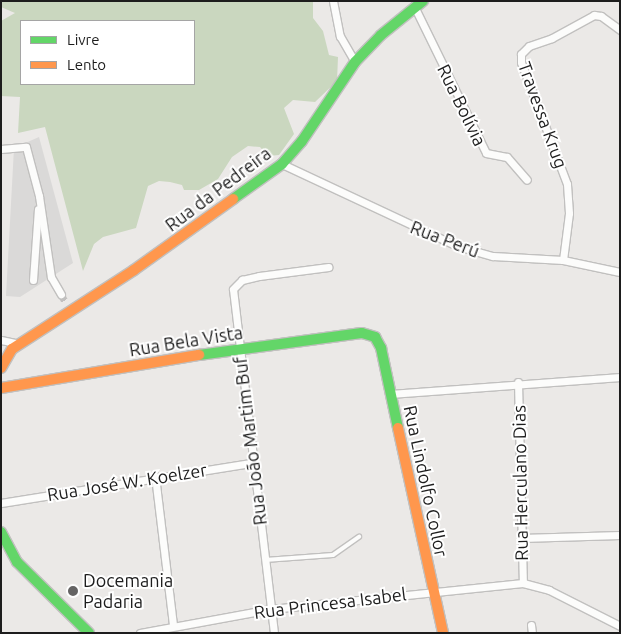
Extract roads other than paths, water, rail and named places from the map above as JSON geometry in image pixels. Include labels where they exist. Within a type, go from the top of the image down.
[{"type":"street","points":[[333,1],[340,36],[355,62]]},
{"type":"street","name":"Rua da Pedreira","points":[[1,368],[6,356],[68,307],[134,270],[282,164],[302,141],[355,62],[381,35],[424,1]]},
{"type":"street","name":"Rua Bolívia","points":[[414,8],[486,153],[507,157],[527,180]]},
{"type":"street","name":"Travessa Krug","points":[[563,260],[569,213],[567,184],[520,62],[521,54],[529,46],[552,38],[594,15],[602,16],[620,30]]},
{"type":"street","points":[[1,149],[26,147],[39,196],[51,277],[61,294]]},
{"type":"street","name":"Rua Perú","points":[[282,164],[457,246],[493,256],[563,260],[620,272]]},
{"type":"street","points":[[33,280],[39,196]]},
{"type":"street","name":"Rua João Martim Buf","points":[[274,633],[232,298],[236,284],[259,276],[328,267]]},
{"type":"street","name":"Rua Bela Vista","points":[[1,388],[239,348],[362,333],[375,337]]},
{"type":"street","name":"Rua Lindolfo Collor","points":[[375,337],[380,342],[443,633]]},
{"type":"street","points":[[1,340],[20,344]]},
{"type":"street","points":[[390,394],[518,382],[620,377]]},
{"type":"street","name":"Rua Herculano Dias","points":[[518,382],[523,583]]},
{"type":"street","name":"Rua José W. Koelzer","points":[[1,503],[155,476],[252,463]]},
{"type":"street","points":[[155,476],[173,625]]},
{"type":"street","points":[[1,532],[6,546],[17,562],[89,633]]},
{"type":"street","points":[[521,538],[620,535]]},
{"type":"street","name":"Rua Princesa Isabel","points":[[140,633],[173,625],[271,609],[434,590],[523,583],[549,590],[620,626]]},
{"type":"lane","points":[[264,560],[333,555],[359,537]]},
{"type":"tunnel","points":[[61,294],[66,303]]},
{"type":"place","name":"Docemania Padaria","points":[[73,591]]}]
